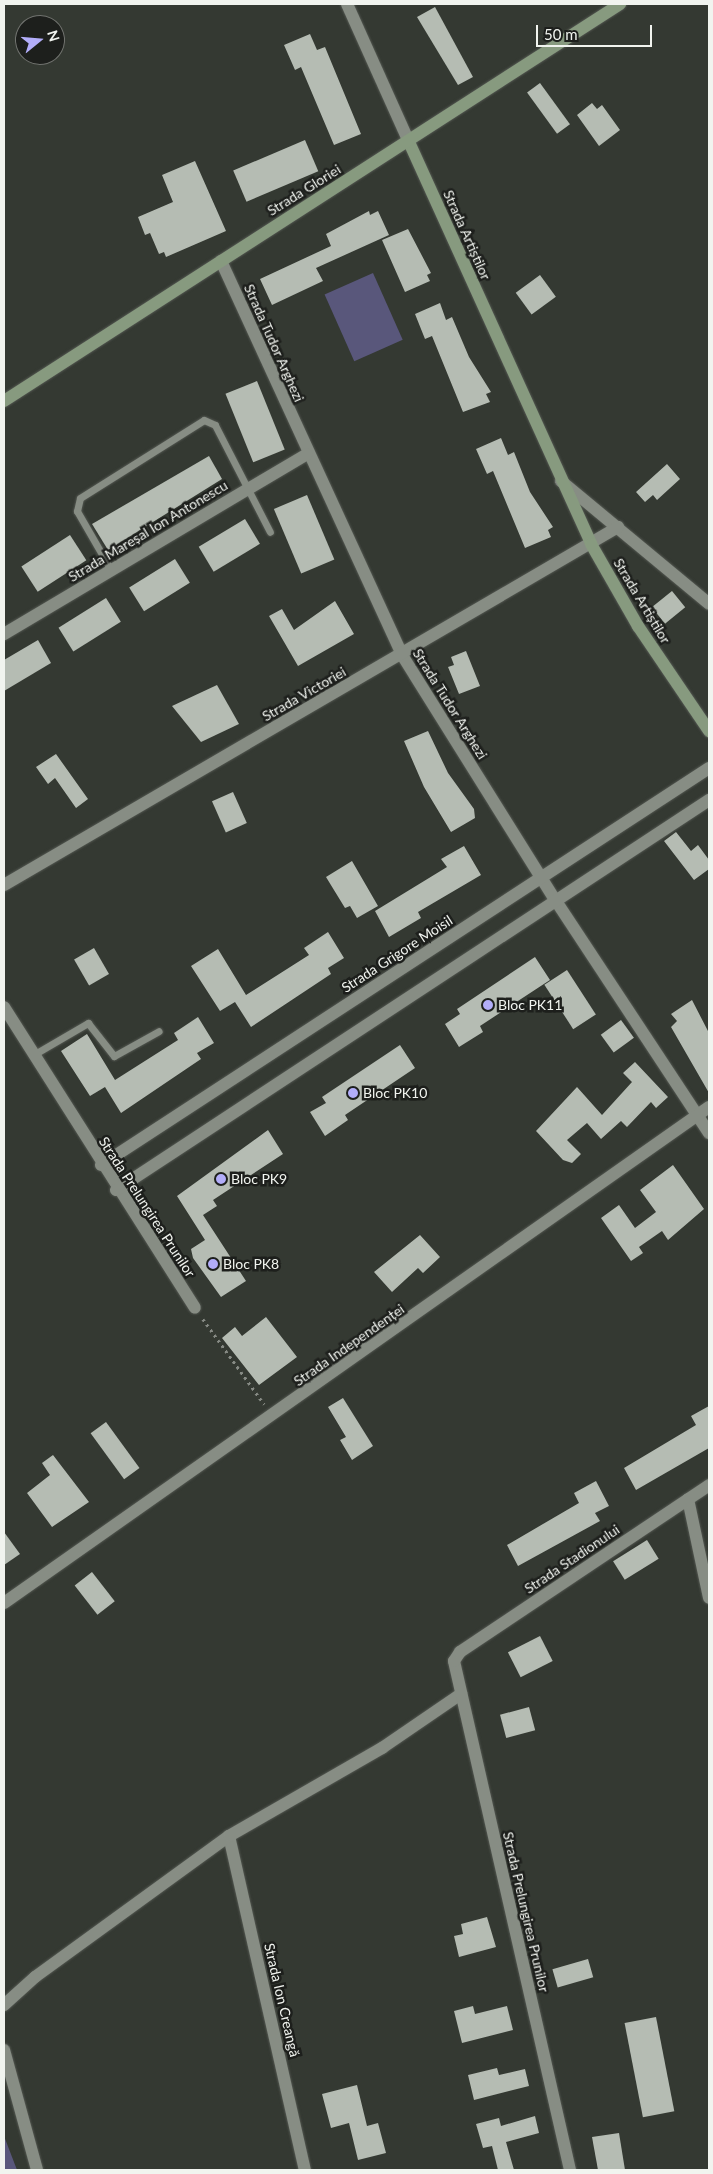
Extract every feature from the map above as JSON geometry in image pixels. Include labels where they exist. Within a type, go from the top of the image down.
[{"type":"main road","name":"Strada Gloriei","points":[[4,401],[221,260],[409,142],[620,4]]},
{"type":"main road","name":"Strada Artiștilor","points":[[409,142],[559,479],[591,544],[638,626],[709,731]]},
{"type":"street","name":"Strada Artiștilor","points":[[346,4],[409,142]]},
{"type":"street","name":"Strada Tudor Arghezi","points":[[221,260],[307,454],[402,655],[540,877],[709,1133]]},
{"type":"street","name":"Strada Mareșal Ion Antonescu","points":[[4,634],[307,454]]},
{"type":"street","name":"Strada Artiștilor","points":[[559,479],[709,604]]},
{"type":"street","name":"Strada Victoriei","points":[[4,885],[618,528]]},
{"type":"street","name":"Strada Grigore Moisil","points":[[101,1166],[709,768]]},
{"type":"street","points":[[116,1190],[709,800]]},
{"type":"street","name":"Strada Prelungirea Prunilor","points":[[4,1008],[116,1190],[195,1308]]},
{"type":"street","name":"Strada Independenței","points":[[4,1603],[273,1417],[709,1107]]},
{"type":"street","name":"Strada Stadionului","points":[[454,1661],[460,1652],[709,1485]]},
{"type":"street","points":[[688,1499],[709,1598]]},
{"type":"street","name":"Strada Prelungirea Prunilor","points":[[454,1661],[570,2170]]},
{"type":"street","points":[[4,2005],[35,1977],[229,1836],[382,1748],[461,1694]]},
{"type":"street","name":"Strada Ion Creangă","points":[[229,1836],[306,2170]]},
{"type":"street","points":[[4,2050],[37,2170]]},
{"type":"lane","points":[[111,570],[77,511],[80,498],[204,420],[214,425],[250,488],[270,532]]},
{"type":"lane","points":[[33,1055],[88,1023],[114,1056],[158,1031]]},
{"type":"path","points":[[195,1308],[273,1417]]},
{"type":"shaded area","points":[[373,273],[403,340],[354,361],[325,295]]},
{"type":"shaded area","points":[[4,2136],[17,2170],[4,2170]]},
{"type":"building","points":[[435,7],[473,77],[458,85],[417,17]]},
{"type":"building","points":[[310,34],[317,50],[325,47],[361,134],[334,145],[301,67],[295,70],[284,45]]},
{"type":"building","points":[[540,83],[570,124],[557,134],[527,92]]},
{"type":"building","points":[[592,103],[597,109],[602,105],[620,130],[599,146],[577,115]]},
{"type":"building","points":[[305,140],[318,171],[246,202],[233,170]]},
{"type":"building","points":[[195,161],[226,231],[166,257],[164,252],[159,254],[150,233],[145,235],[138,217],[173,202],[162,175]]},
{"type":"building","points":[[369,211],[370,215],[378,211],[389,235],[316,268],[323,281],[272,305],[260,279],[331,246],[326,234]]},
{"type":"building","points":[[408,229],[431,273],[427,275],[430,281],[405,292],[382,240]]},
{"type":"building","points":[[540,275],[556,297],[532,314],[516,293]]},
{"type":"building","points":[[440,303],[446,320],[452,317],[469,357],[491,392],[486,394],[490,402],[463,412],[432,336],[425,339],[415,314]]},
{"type":"building","points":[[257,381],[285,450],[253,462],[225,394]]},
{"type":"building","points":[[501,438],[508,455],[514,452],[530,492],[553,527],[548,530],[551,537],[525,548],[493,471],[487,474],[476,449]]},
{"type":"building","points":[[209,456],[222,479],[108,550],[92,524]]},
{"type":"building","points":[[667,464],[680,479],[657,500],[653,495],[645,502],[636,492]]},
{"type":"building","points":[[307,495],[334,559],[301,574],[274,509]]},
{"type":"building","points":[[245,519],[260,544],[214,572],[199,547]]},
{"type":"building","points":[[70,535],[86,560],[38,592],[21,567]]},
{"type":"building","points":[[175,559],[190,583],[144,611],[129,588]]},
{"type":"building","points":[[672,591],[685,607],[665,624],[652,607]]},
{"type":"building","points":[[106,598],[121,622],[73,651],[59,628]]},
{"type":"building","points":[[335,601],[354,634],[298,666],[269,616],[282,609],[294,630]]},
{"type":"building","points":[[38,640],[51,663],[4,691],[4,660]]},
{"type":"building","points":[[466,651],[480,686],[459,694],[448,667],[454,665],[451,657]]},
{"type":"building","points":[[217,685],[239,724],[201,742],[172,706]]},
{"type":"building","points":[[428,731],[448,773],[474,809],[475,818],[451,832],[424,787],[404,741]]},
{"type":"building","points":[[56,754],[88,799],[76,808],[55,778],[48,784],[36,767]]},
{"type":"building","points":[[233,792],[247,823],[226,832],[212,801]]},
{"type":"building","points":[[676,832],[691,851],[698,845],[709,860],[709,869],[694,880],[664,841]]},
{"type":"building","points":[[464,846],[481,875],[418,912],[421,918],[389,937],[375,911],[447,867],[441,859]]},
{"type":"building","points":[[352,861],[378,906],[357,918],[350,906],[345,908],[326,877]]},
{"type":"building","points":[[328,932],[344,958],[328,968],[331,974],[251,1027],[235,1002],[220,1011],[191,966],[218,949],[246,995],[309,955],[304,948]]},
{"type":"building","points":[[94,948],[109,974],[89,985],[74,960]]},
{"type":"building","name":"Bloc PK11","points":[[535,957],[550,980],[480,1026],[483,1032],[459,1047],[445,1024],[460,1014],[457,1009]]},
{"type":"building","points":[[567,970],[596,1014],[573,1029],[544,985]]},
{"type":"building","points":[[692,1000],[709,1033],[709,1093],[671,1027],[677,1021],[671,1014]]},
{"type":"building","points":[[198,1017],[214,1043],[197,1053],[201,1059],[121,1113],[105,1087],[90,1096],[61,1051],[87,1034],[115,1080],[178,1040],[174,1033]]},
{"type":"building","points":[[621,1020],[634,1038],[614,1052],[601,1035]]},
{"type":"building","name":"Bloc PK10","points":[[400,1045],[415,1068],[345,1115],[348,1120],[325,1136],[310,1112],[326,1103],[322,1097]]},
{"type":"building","points":[[635,1062],[668,1097],[656,1108],[651,1102],[627,1127],[621,1121],[601,1139],[587,1123],[567,1140],[581,1154],[572,1163],[563,1160],[536,1131],[577,1087],[602,1115],[632,1082],[623,1073]]},
{"type":"building","points":[[268,1130],[283,1154],[213,1200],[217,1206],[203,1215],[246,1281],[221,1297],[193,1258],[191,1249],[205,1240],[177,1196]]},
{"type":"building","points":[[673,1165],[704,1209],[668,1240],[662,1231],[639,1247],[643,1253],[631,1261],[601,1218],[619,1205],[635,1228],[656,1212],[640,1190]]},
{"type":"building","points":[[420,1235],[440,1257],[423,1273],[418,1268],[392,1292],[374,1272]]},
{"type":"building","points":[[266,1317],[297,1357],[259,1385],[222,1338],[235,1327],[242,1336]]},
{"type":"building","points":[[343,1398],[373,1446],[352,1460],[340,1440],[346,1437],[328,1407]]},
{"type":"building","points":[[709,1406],[709,1448],[636,1490],[624,1468],[696,1425],[691,1416]]},
{"type":"building","points":[[106,1422],[140,1468],[124,1479],[91,1433]]},
{"type":"building","points":[[53,1455],[89,1502],[52,1527],[27,1493],[50,1475],[42,1463]]},
{"type":"building","points":[[596,1481],[609,1506],[595,1513],[600,1521],[518,1566],[507,1545],[579,1503],[574,1493]]},
{"type":"building","points":[[4,1532],[20,1554],[4,1565]]},
{"type":"building","points":[[647,1540],[659,1559],[625,1580],[613,1561]]},
{"type":"building","points":[[92,1572],[115,1601],[97,1615],[75,1586]]},
{"type":"building","points":[[540,1636],[553,1661],[521,1677],[508,1652]]},
{"type":"building","points":[[529,1707],[535,1730],[506,1738],[500,1715]]},
{"type":"building","points":[[487,1917],[496,1947],[459,1957],[454,1936],[463,1934],[461,1924]]},
{"type":"building","points":[[588,1959],[593,1977],[558,1987],[552,1969]]},
{"type":"building","points":[[473,2006],[475,2014],[507,2006],[513,2030],[462,2043],[454,2011]]},
{"type":"building","points":[[656,2017],[674,2111],[643,2117],[625,2023]]},
{"type":"building","points":[[497,2068],[499,2075],[525,2069],[529,2086],[474,2100],[468,2075]]},
{"type":"building","points":[[357,2085],[367,2126],[378,2123],[386,2153],[358,2160],[349,2123],[331,2128],[322,2094]]},
{"type":"building","points":[[535,2116],[539,2133],[506,2142],[514,2170],[498,2170],[492,2146],[483,2148],[476,2124],[499,2118],[501,2126]]},
{"type":"building","points":[[619,2133],[625,2170],[598,2170],[592,2137]]},
{"type":"place","name":"Bloc PK11","points":[[488,1005]]},
{"type":"place","name":"Bloc PK10","points":[[353,1093]]},
{"type":"place","name":"Bloc PK9","points":[[221,1179]]},
{"type":"place","name":"Bloc PK8","points":[[213,1264]]}]
